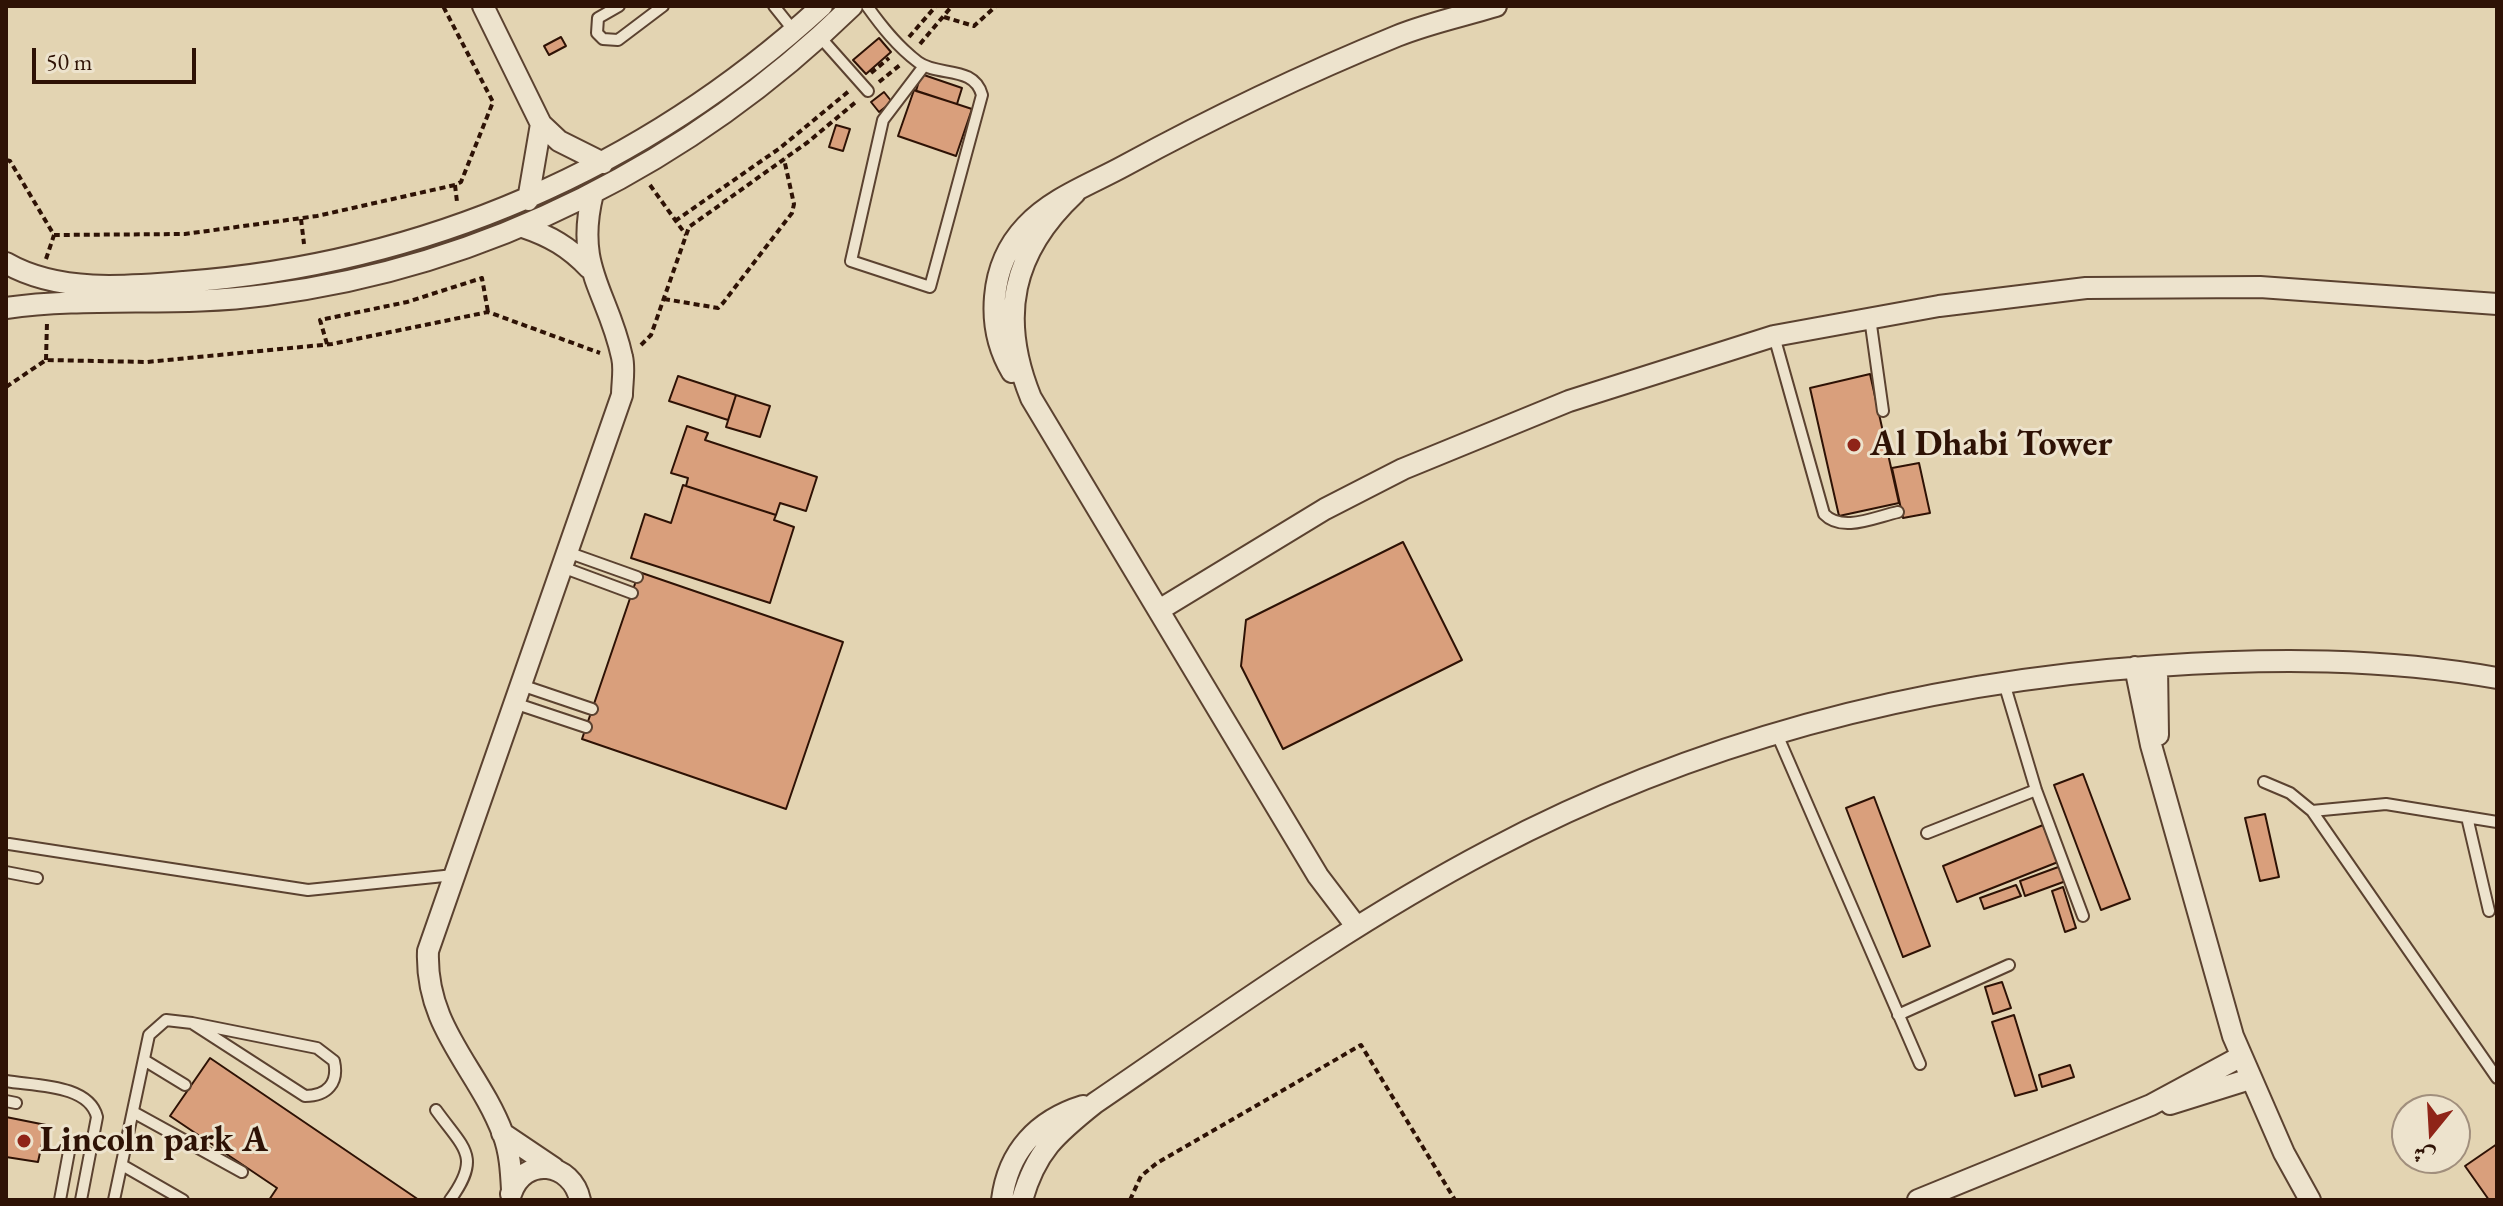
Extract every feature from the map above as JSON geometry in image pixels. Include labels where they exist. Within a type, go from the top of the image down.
[{"type":"street","points":[[483,6],[541,124],[559,141],[603,163]]},
{"type":"street","points":[[6,263],[39,278],[63,283],[157,284],[306,268],[384,250],[457,228],[528,200],[603,163],[703,103],[822,6]]},
{"type":"street","points":[[6,308],[47,304],[179,303],[267,295],[383,272],[523,227],[638,168],[721,117],[820,37],[852,6]]},
{"type":"street","points":[[1349,930],[1031,398],[1014,344],[1016,287],[1037,235],[1075,193],[1191,130],[1386,41],[1496,6]]},
{"type":"street","points":[[528,200],[541,124]]},
{"type":"street","points":[[511,1195],[502,1133],[438,1017],[426,978],[428,951],[622,395],[623,361],[589,268],[587,218],[593,193]]},
{"type":"street","points":[[523,227],[559,242],[589,268]]},
{"type":"street","points":[[1159,610],[1325,509],[1403,469],[1569,401],[1774,336],[2012,295],[2086,288],[2260,287],[2497,304]]},
{"type":"street","points":[[1022,1200],[1029,1173],[1045,1145],[1095,1103],[1349,930],[1435,880],[1551,819],[1671,768],[1776,732],[1870,707],[2003,682],[2135,667],[2250,659],[2329,661],[2497,678]]},
{"type":"street","points":[[2154,755],[2158,725],[2157,666]]},
{"type":"street","points":[[2135,667],[2154,755],[2207,953],[2240,1057],[2310,1200]]},
{"type":"street","points":[[1918,1200],[2151,1105],[2240,1057]]},
{"type":"street","points":[[2151,1105],[2170,1104],[2250,1079]]},
{"type":"street","points":[[1002,1200],[1019,1147],[1058,1114],[1095,1103]]},
{"type":"street","points":[[502,1133],[573,1180],[580,1200]]},
{"type":"street","points":[[511,1195],[517,1181],[534,1169],[554,1168]]},
{"type":"lane","points":[[619,6],[598,18],[597,33],[603,39],[618,40],[663,6]]},
{"type":"lane","points":[[774,6],[794,31]]},
{"type":"lane","points":[[867,6],[901,47],[924,66],[966,76],[980,86],[982,95],[930,287],[851,261],[883,120],[924,66]]},
{"type":"lane","points":[[820,37],[864,86]]},
{"type":"lane","points":[[1870,318],[1883,411]]},
{"type":"lane","points":[[1774,336],[1824,514],[1833,521],[1846,523],[1898,512]]},
{"type":"lane","points":[[565,560],[637,577]]},
{"type":"lane","points":[[565,560],[632,593]]},
{"type":"lane","points":[[2003,682],[2036,790],[2083,916]]},
{"type":"lane","points":[[518,694],[592,709]]},
{"type":"lane","points":[[518,694],[586,727]]},
{"type":"lane","points":[[1776,732],[1920,1064]]},
{"type":"lane","points":[[2264,782],[2290,793],[2312,811],[2497,1078]]},
{"type":"lane","points":[[1927,833],[2036,790]]},
{"type":"lane","points":[[2312,811],[2386,804],[2497,822]]},
{"type":"lane","points":[[2467,817],[2489,911]]},
{"type":"lane","points":[[9,844],[308,890],[454,875]]},
{"type":"lane","points":[[6,872],[37,878]]},
{"type":"lane","points":[[1898,1015],[2009,965]]},
{"type":"lane","points":[[114,1200],[149,1035],[156,1025],[166,1020],[192,1023],[317,1048],[334,1061],[333,1083],[327,1092],[305,1096],[192,1023]]},
{"type":"lane","points":[[144,1060],[185,1085]]},
{"type":"lane","points":[[6,1081],[80,1094],[95,1107],[97,1117],[81,1200]]},
{"type":"lane","points":[[436,1110],[464,1149],[469,1162],[467,1175],[450,1200]]},
{"type":"lane","points":[[133,1112],[242,1172]]},
{"type":"lane","points":[[60,1200],[70,1146]]},
{"type":"lane","points":[[122,1165],[183,1200]]},
{"type":"path","points":[[6,160],[10,161],[54,235],[185,234],[317,216],[450,186],[461,182],[493,102],[443,6]]},
{"type":"path","points":[[6,387],[46,360],[147,362],[327,344],[488,312],[623,361],[651,335],[689,227],[784,159],[864,86],[936,6]]},
{"type":"path","points":[[675,221],[911,56],[952,6]]},
{"type":"path","points":[[943,17],[974,26],[996,6]]},
{"type":"path","points":[[664,299],[718,308],[723,303],[792,213],[794,204],[784,159]]},
{"type":"path","points":[[638,168],[686,235]]},
{"type":"path","points":[[327,344],[320,320],[407,302],[482,278],[488,312]]},
{"type":"path","points":[[46,360],[47,304]]},
{"type":"path","points":[[1130,1200],[1141,1176],[1157,1163],[1361,1045],[1455,1200]]},
{"type":"building","points":[[561,37],[566,46],[549,55],[544,46]]},
{"type":"building","points":[[879,38],[891,52],[866,74],[853,60]]},
{"type":"building","points":[[921,74],[962,88],[957,104],[916,91]]},
{"type":"building","points":[[914,90],[972,109],[956,156],[898,136]]},
{"type":"building","points":[[884,92],[892,102],[879,112],[871,102]]},
{"type":"building","points":[[836,125],[850,129],[843,151],[829,147]]},
{"type":"building","name":"Al Dhabi Tower","points":[[1870,374],[1899,503],[1839,516],[1810,388]]},
{"type":"building","points":[[678,376],[736,395],[728,420],[669,401]]},
{"type":"building","points":[[736,395],[770,406],[760,437],[726,427]]},
{"type":"building","points":[[687,426],[708,433],[705,440],[817,477],[806,511],[780,503],[776,515],[686,486],[688,478],[671,473]]},
{"type":"building","points":[[1919,463],[1930,513],[1903,518],[1892,468]]},
{"type":"building","points":[[683,485],[776,515],[774,520],[794,527],[770,603],[631,558],[645,514],[671,523]]},
{"type":"building","points":[[1403,542],[1462,660],[1283,749],[1241,666],[1246,620]]},
{"type":"building","points":[[639,572],[843,642],[786,809],[582,739]]},
{"type":"building","points":[[2083,774],[2130,899],[2101,910],[2054,785]]},
{"type":"building","points":[[1874,797],[1930,946],[1903,957],[1846,808]]},
{"type":"building","points":[[2265,814],[2279,877],[2260,881],[2245,818]]},
{"type":"building","points":[[2043,825],[2058,862],[1957,902],[1943,866]]},
{"type":"building","points":[[2061,866],[2066,881],[2025,896],[2020,881]]},
{"type":"building","points":[[2016,885],[2021,896],[1984,909],[1980,898]]},
{"type":"building","points":[[2063,887],[2076,928],[2065,932],[2052,891]]},
{"type":"building","points":[[2002,982],[2011,1008],[1993,1014],[1985,987]]},
{"type":"building","points":[[2014,1015],[2037,1090],[2015,1096],[1992,1022]]},
{"type":"building","points":[[210,1058],[419,1200],[269,1200],[277,1188],[170,1116]]},
{"type":"building","points":[[2070,1065],[2074,1077],[2042,1087],[2039,1075]]},
{"type":"building","name":"Lincoln park A","points":[[6,1117],[46,1125],[38,1162],[6,1157]]},
{"type":"building","points":[[2497,1144],[2497,1200],[2489,1200],[2471,1174],[2471,1162]]},
{"type":"place","name":"Al Dhabi Tower","points":[[1854,445]]},
{"type":"place","name":"Lincoln park A","points":[[24,1141]]}]
